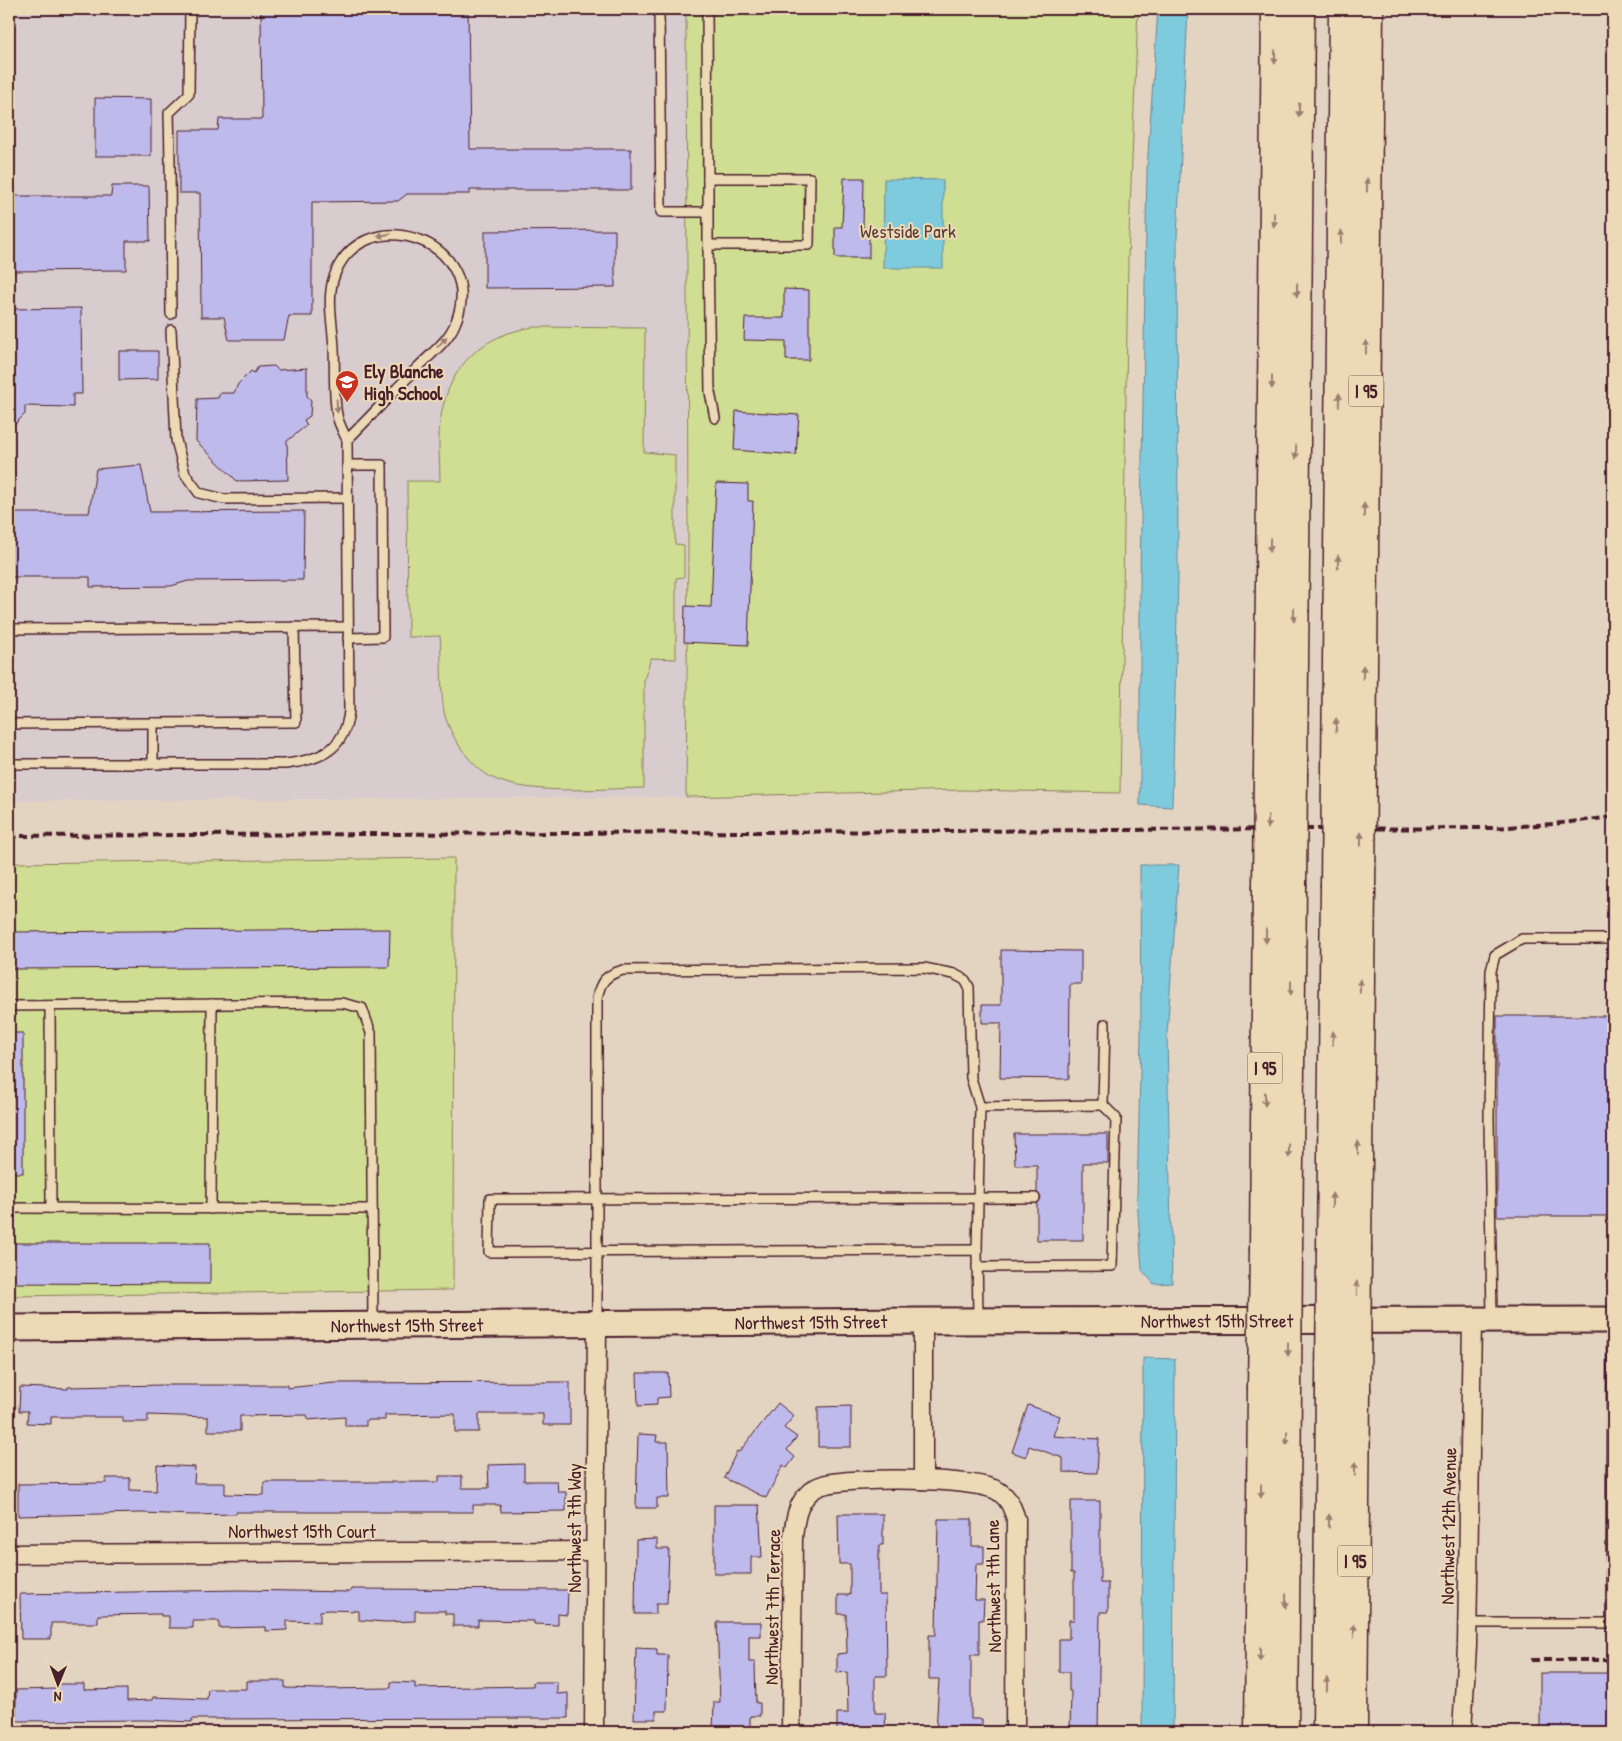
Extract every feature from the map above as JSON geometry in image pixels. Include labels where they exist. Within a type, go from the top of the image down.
[{"type":"highway","name":"I 95","points":[[1259,1732],[1275,1390],[1280,773],[1276,9]]},
{"type":"highway","points":[[1280,773],[1300,9]]},
{"type":"highway","points":[[1343,9],[1349,773]]},
{"type":"highway","name":"I 95","points":[[1353,1732],[1343,1389],[1344,1249],[1349,773],[1369,9]]},
{"type":"highway","points":[[1327,1732],[1343,1389]]},
{"type":"highway","points":[[1275,1390],[1284,1732]]},
{"type":"street","name":"Northwest 12th Avenue","points":[[1462,1732],[1482,1320]]},
{"type":"street","name":"Northwest 15th Street","points":[[9,1328],[923,1321],[1612,1320]]},
{"type":"street","points":[[923,1321],[923,1480]]},
{"type":"street","name":"Northwest 7th Way","points":[[594,1732],[597,1324]]},
{"type":"street","name":"Northwest 7th Terrace","points":[[791,1732],[793,1537],[797,1511],[807,1494],[822,1485],[923,1480]]},
{"type":"street","name":"Northwest 7th Lane","points":[[923,1480],[980,1484],[998,1491],[1010,1502],[1016,1519],[1015,1732]]},
{"type":"street","name":"Northwest 15th Court","points":[[9,1554],[595,1551]]},
{"type":"lane","points":[[171,314],[169,222],[172,192],[169,113],[189,94],[190,9]]},
{"type":"lane","points":[[659,9],[661,212],[707,212]]},
{"type":"lane","points":[[707,9],[707,212],[710,392],[714,418]]},
{"type":"lane","points":[[708,178],[810,178],[809,245],[708,245]]},
{"type":"lane","points":[[9,764],[285,764],[305,761],[325,754],[338,741],[347,726],[347,440],[337,419],[331,291],[345,257],[365,242],[392,234],[412,237],[440,251],[456,271],[460,297],[457,317],[443,342],[347,440]]},
{"type":"lane","points":[[171,330],[176,440],[185,474],[199,494],[224,498],[347,498]]},
{"type":"lane","points":[[347,465],[382,465],[383,637],[348,638]]},
{"type":"lane","points":[[9,724],[296,722],[294,627]]},
{"type":"lane","points":[[9,628],[348,627]]},
{"type":"lane","points":[[152,723],[153,763]]},
{"type":"lane","points":[[1482,1320],[1491,971],[1495,955],[1522,940],[1613,939]]},
{"type":"lane","points":[[597,1324],[597,999],[600,986],[606,977],[623,970],[905,967],[954,974],[965,980],[969,987],[972,1078],[980,1107],[977,1250],[978,1321]]},
{"type":"lane","points":[[9,1006],[342,1003],[362,1008],[371,1033],[373,1326]]},
{"type":"lane","points":[[211,1209],[212,1004]]},
{"type":"lane","points":[[50,1006],[51,1208]]},
{"type":"lane","points":[[1103,1105],[1105,1024]]},
{"type":"lane","points":[[977,1267],[1112,1266],[1116,1118],[1103,1105],[980,1107]]},
{"type":"lane","points":[[977,1250],[489,1252],[490,1199],[1035,1198]]},
{"type":"lane","points":[[9,1208],[372,1209]]},
{"type":"lane","points":[[1467,1623],[1610,1623],[1612,1320]]},
{"type":"shaded area","name":"Ely Blanche High School","points":[[9,9],[686,9],[686,797],[9,801]]},
{"type":"green space","name":"Westside Park","points":[[686,9],[1138,9],[1128,259],[1120,793],[963,790],[686,797],[688,544]]},
{"type":"green space","points":[[533,327],[645,328],[644,452],[675,455],[675,544],[684,545],[684,577],[676,578],[676,659],[651,658],[644,680],[644,788],[560,790],[537,788],[497,780],[483,772],[460,747],[445,716],[442,699],[440,636],[408,637],[407,481],[440,481],[439,440],[441,416],[445,398],[452,381],[461,367],[484,345],[515,331]]},
{"type":"green space","points":[[454,858],[453,1290],[9,1296],[9,863]]},
{"type":"water","points":[[1158,9],[1188,9],[1177,237],[1178,577],[1172,807],[1140,805],[1140,578],[1147,168]]},
{"type":"water","points":[[884,179],[943,180],[943,268],[883,268]]},
{"type":"water","points":[[1140,865],[1179,865],[1167,1034],[1172,1283],[1154,1284],[1142,1270],[1137,1198],[1141,1033]]},
{"type":"water","points":[[1143,1358],[1175,1359],[1173,1732],[1142,1732]]},
{"type":"building","points":[[261,9],[468,9],[470,149],[631,149],[631,190],[470,190],[470,194],[407,194],[398,201],[312,202],[312,316],[289,316],[284,340],[229,340],[224,317],[201,317],[200,193],[179,193],[179,130],[218,130],[219,119],[262,119]]},
{"type":"building","points":[[95,98],[151,99],[151,156],[95,156]]},
{"type":"building","points":[[844,178],[864,178],[863,228],[869,228],[869,258],[835,258],[835,227],[842,227]]},
{"type":"building","points":[[112,186],[149,186],[150,241],[126,241],[126,270],[9,271],[9,196],[111,196]]},
{"type":"building","points":[[615,230],[615,287],[485,288],[485,231]]},
{"type":"building","points":[[784,289],[809,290],[809,360],[786,360],[786,341],[744,340],[745,318],[784,318]]},
{"type":"building","points":[[81,308],[82,394],[73,394],[73,407],[25,406],[25,414],[9,430],[9,309]]},
{"type":"building","points":[[119,351],[158,351],[158,379],[119,380]]},
{"type":"building","points":[[274,366],[278,370],[307,368],[307,396],[311,400],[310,416],[304,420],[307,425],[287,441],[288,480],[237,481],[196,441],[197,399],[218,398],[220,393],[234,393],[238,384],[251,371],[254,373],[258,367]]},
{"type":"building","points":[[736,411],[799,415],[796,455],[734,450]]},
{"type":"building","points":[[141,465],[150,512],[304,511],[303,580],[188,581],[171,586],[90,587],[90,577],[9,577],[9,513],[89,513],[96,469]]},
{"type":"building","points":[[716,483],[748,484],[748,501],[753,501],[748,645],[684,642],[685,606],[711,607]]},
{"type":"building","points":[[390,929],[389,967],[13,969],[12,932]]},
{"type":"building","points":[[1001,950],[1081,951],[1081,984],[1070,984],[1069,1079],[1000,1078],[1001,1023],[982,1023],[982,1005],[1001,1005]]},
{"type":"building","points":[[1497,1016],[1613,1016],[1613,1216],[1497,1216]]},
{"type":"building","points":[[9,1033],[23,1033],[23,1173],[9,1173]]},
{"type":"building","points":[[1014,1134],[1108,1134],[1108,1163],[1083,1163],[1083,1240],[1037,1240],[1037,1204],[1041,1198],[1037,1192],[1037,1165],[1015,1165]]},
{"type":"building","points":[[9,1243],[210,1243],[210,1284],[9,1283]]},
{"type":"building","points":[[637,1373],[668,1373],[669,1397],[657,1398],[657,1405],[638,1406]]},
{"type":"building","points":[[570,1382],[570,1425],[543,1425],[543,1414],[479,1414],[479,1432],[455,1432],[455,1414],[385,1415],[385,1420],[366,1420],[366,1426],[345,1426],[345,1417],[308,1420],[307,1415],[240,1416],[240,1431],[208,1431],[208,1417],[148,1415],[148,1422],[123,1422],[123,1417],[51,1417],[51,1424],[27,1423],[28,1411],[19,1411],[20,1387],[68,1389],[68,1387],[163,1385],[287,1385],[287,1388],[334,1383]]},
{"type":"building","points":[[778,1403],[794,1416],[784,1428],[797,1437],[787,1450],[795,1457],[787,1468],[783,1465],[766,1498],[724,1478],[737,1451],[739,1452]]},
{"type":"building","points":[[1028,1405],[1060,1416],[1053,1436],[1099,1439],[1097,1473],[1063,1472],[1063,1458],[1029,1446],[1026,1457],[1012,1452]]},
{"type":"building","points":[[851,1406],[851,1447],[818,1447],[818,1407]]},
{"type":"building","points":[[638,1434],[657,1435],[656,1442],[668,1442],[669,1498],[657,1498],[657,1508],[636,1508]]},
{"type":"building","points":[[524,1464],[524,1481],[557,1481],[558,1492],[566,1492],[566,1511],[501,1512],[500,1505],[473,1505],[473,1512],[236,1512],[236,1514],[193,1515],[141,1513],[18,1516],[18,1484],[106,1483],[106,1478],[130,1478],[130,1490],[156,1491],[157,1465],[195,1467],[194,1483],[225,1483],[225,1494],[264,1495],[264,1482],[439,1482],[439,1476],[462,1476],[462,1488],[489,1488],[488,1465]]},
{"type":"building","points":[[1071,1501],[1100,1501],[1100,1583],[1108,1583],[1108,1612],[1100,1612],[1098,1732],[1070,1730],[1071,1691],[1069,1691],[1069,1672],[1059,1672],[1059,1639],[1069,1639],[1069,1620],[1074,1620],[1074,1573],[1071,1573]]},
{"type":"building","points":[[714,1505],[759,1505],[762,1557],[751,1557],[751,1574],[714,1574]]},
{"type":"building","points":[[838,1514],[883,1514],[883,1545],[879,1545],[879,1595],[886,1595],[887,1676],[875,1676],[875,1713],[885,1713],[886,1732],[837,1732],[837,1713],[848,1713],[847,1672],[837,1673],[837,1654],[847,1653],[846,1614],[838,1614],[838,1595],[850,1595],[850,1564],[839,1564]]},
{"type":"building","points":[[938,1519],[972,1519],[972,1546],[984,1546],[984,1564],[976,1564],[975,1600],[984,1600],[983,1620],[979,1620],[979,1655],[971,1655],[971,1719],[982,1719],[982,1732],[936,1732],[939,1679],[929,1679],[929,1635],[936,1635]]},
{"type":"building","points":[[657,1539],[657,1549],[669,1549],[667,1604],[656,1604],[656,1614],[635,1614],[636,1540]]},
{"type":"building","points":[[351,1589],[568,1590],[567,1615],[558,1614],[558,1625],[534,1624],[534,1621],[478,1620],[478,1626],[453,1626],[453,1614],[445,1614],[445,1611],[415,1611],[415,1621],[385,1622],[359,1620],[359,1611],[329,1610],[320,1611],[320,1622],[287,1621],[287,1630],[266,1631],[266,1627],[219,1628],[219,1621],[193,1621],[193,1628],[169,1628],[169,1616],[161,1616],[161,1614],[98,1615],[98,1623],[51,1623],[51,1639],[21,1639],[20,1594],[239,1590],[350,1592]]},
{"type":"building","points":[[717,1622],[761,1622],[761,1636],[749,1636],[749,1662],[755,1662],[756,1703],[760,1703],[760,1716],[750,1716],[750,1732],[713,1732],[714,1702],[720,1702]]},
{"type":"building","points":[[636,1648],[657,1649],[657,1655],[668,1655],[667,1711],[656,1711],[656,1719],[634,1719]]},
{"type":"building","points":[[1540,1673],[1613,1673],[1613,1732],[1540,1732]]},
{"type":"building","points":[[247,1681],[285,1681],[285,1688],[319,1689],[391,1688],[391,1682],[415,1683],[415,1688],[533,1686],[533,1682],[557,1682],[557,1694],[568,1693],[568,1718],[192,1719],[192,1722],[145,1720],[16,1721],[16,1690],[57,1689],[57,1684],[84,1684],[84,1690],[127,1689],[127,1701],[152,1700],[153,1697],[207,1699],[208,1689],[247,1689]]},
{"type":"railway","points":[[9,836],[1492,828],[1553,824],[1613,817]]},
{"type":"railway","points":[[1531,1660],[1613,1660]]},
{"type":"place","name":"Ely Blanche High School","points":[[347,403]]}]
